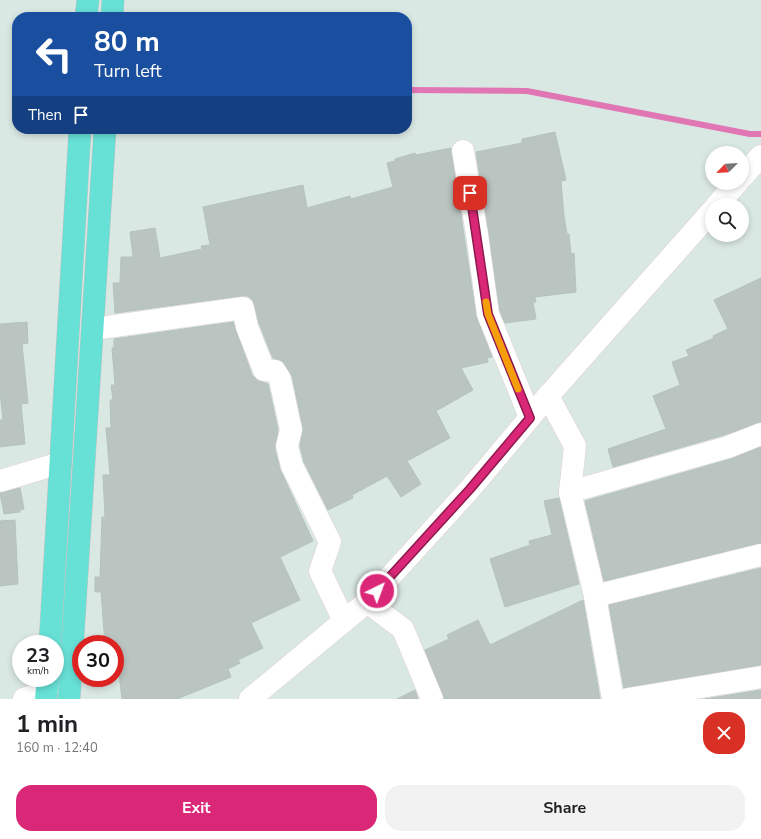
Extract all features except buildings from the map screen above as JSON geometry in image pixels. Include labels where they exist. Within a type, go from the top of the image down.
[{"type":"main road","points":[[87,12],[88,0]]},
{"type":"main road","points":[[112,12],[113,0]]},
{"type":"main road","points":[[50,635],[80,134]]},
{"type":"main road","points":[[69,699],[105,134]]},
{"type":"street","points":[[464,151],[488,314],[530,418]]},
{"type":"street","points":[[749,169],[761,156]]},
{"type":"street","points":[[723,198],[731,190]]},
{"type":"street","points":[[250,699],[367,602],[470,489],[548,396],[705,219]]},
{"type":"street","points":[[93,329],[242,308],[247,327],[264,370],[275,371],[280,379],[291,430],[287,446],[292,466],[330,542],[320,571],[344,621]]},
{"type":"street","points":[[548,396],[575,446],[570,492],[595,596],[623,698],[761,677]]},
{"type":"street","points":[[570,492],[728,447],[761,434]]},
{"type":"street","points":[[0,481],[60,463]]},
{"type":"street","points":[[595,596],[761,555]]},
{"type":"street","points":[[367,602],[403,629],[432,699]]},
{"type":"street","points":[[24,699],[47,689]]},
{"type":"waterway","points":[[412,90],[527,91],[750,134],[761,134]]},
{"type":"slow traffic","points":[[486,302],[488,314],[518,389]]},
{"type":"route","points":[[377,591],[470,489],[530,418],[488,314],[470,193]]}]
